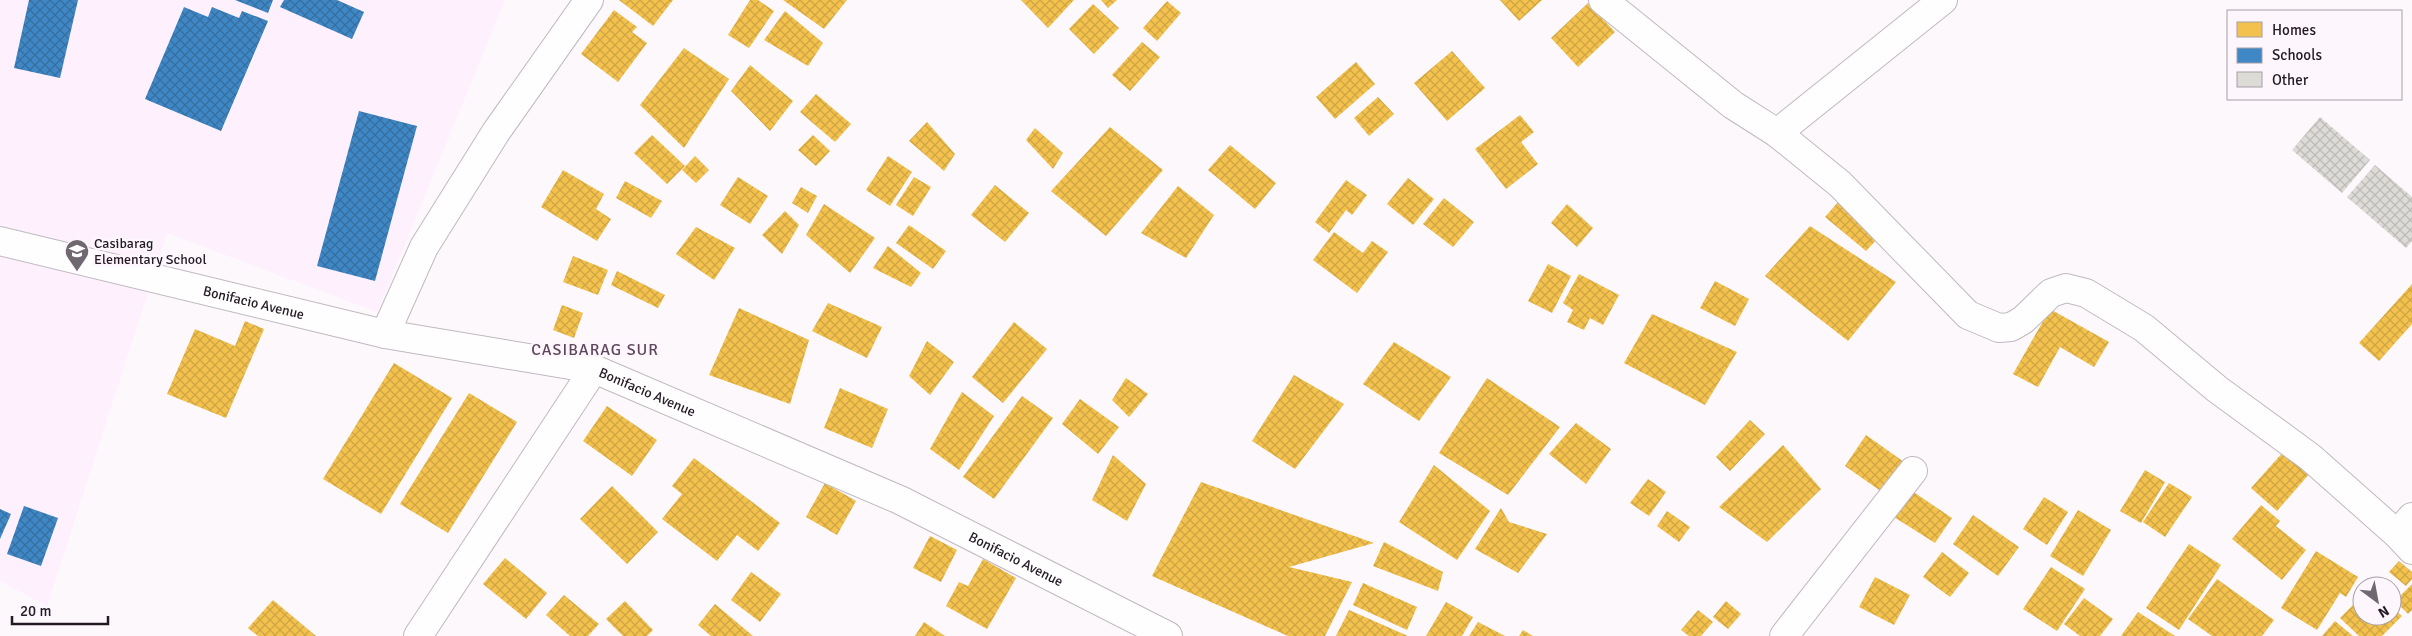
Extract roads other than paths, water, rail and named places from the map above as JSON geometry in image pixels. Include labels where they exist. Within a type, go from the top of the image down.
[{"type":"street","points":[[385,334],[424,247],[496,132],[589,0]]},
{"type":"street","points":[[1603,0],[1733,105],[1777,133],[1840,184],[1968,315],[1999,328],[2011,327],[2023,320],[2050,293],[2066,288],[2086,293],[2144,328],[2217,389],[2310,456],[2407,534]]},
{"type":"street","points":[[1777,133],[1943,0]]},
{"type":"street","name":"Bonifacio Avenue","points":[[0,241],[385,334],[594,369],[900,500],[1168,636]]},
{"type":"street","points":[[418,636],[594,369]]},
{"type":"street","points":[[1784,636],[1913,471]]},
{"type":"place","name":"Casibarag Elementary School","points":[[77,272]]},
{"type":"district","name":"CASIBARAG SUR","points":[[595,349]]}]
